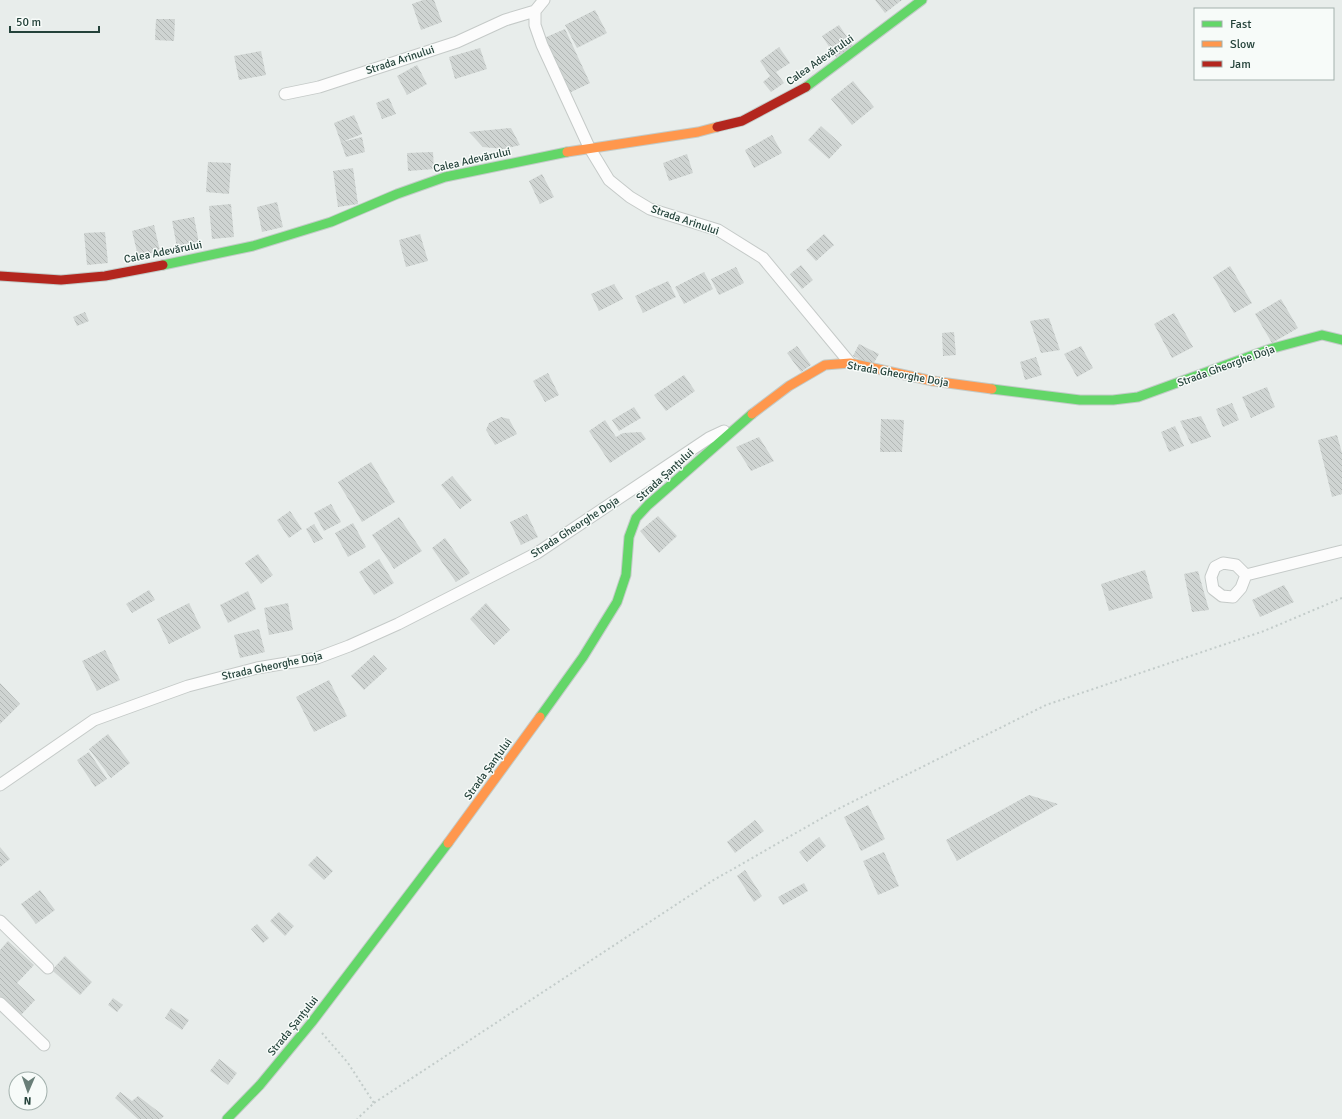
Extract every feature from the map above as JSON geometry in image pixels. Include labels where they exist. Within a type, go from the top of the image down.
[{"type":"main road","name":"Calea Adevărului","points":[[0,276],[61,280],[105,276],[253,246],[331,222],[397,194],[445,177],[589,147],[698,132],[742,121],[800,91],[912,9],[922,0]]},
{"type":"main road","name":"Strada Gheorghe Doja","points":[[739,423],[788,386],[825,365],[850,363],[933,381],[1080,400],[1113,400],[1138,397],[1270,349],[1322,335]]},
{"type":"main road","points":[[1322,335],[1342,340]]},
{"type":"main road","name":"Strada Șanțului","points":[[227,1119],[260,1085],[312,1022],[441,853],[583,657],[617,602],[626,575],[629,537],[636,518],[648,505],[739,423]]},
{"type":"street","points":[[535,12],[544,0]]},
{"type":"street","name":"Strada Arinului","points":[[285,94],[319,88],[457,42],[505,20],[535,12],[535,25],[542,45],[589,147],[609,180],[630,197],[650,209],[718,230],[763,258],[850,363]]},
{"type":"street","name":"Strada Gheorghe Doja","points":[[1322,335],[1342,331]]},
{"type":"street","name":"Strada Gheorghe Doja","points":[[0,785],[94,720],[188,686],[257,668],[317,658],[349,646],[398,624],[537,553],[709,438],[739,423]]},
{"type":"street","points":[[1246,575],[1342,551]]},
{"type":"street","points":[[0,921],[48,968]]},
{"type":"street","points":[[0,1003],[44,1045]]},
{"type":"path","points":[[357,1119],[374,1103],[712,881],[836,810],[1046,705],[1264,631],[1342,598]]},
{"type":"path","points":[[312,1022],[348,1063],[374,1103]]},
{"type":"building","points":[[423,0],[434,0],[442,22],[421,30],[412,4]]},
{"type":"building","points":[[875,0],[902,0],[885,13]]},
{"type":"building","points":[[595,10],[607,33],[577,48],[565,25]]},
{"type":"building","points":[[156,19],[175,19],[174,41],[155,40]]},
{"type":"building","points":[[839,25],[853,46],[836,57],[822,36]]},
{"type":"building","points":[[565,29],[590,83],[569,93],[544,38]]},
{"type":"building","points":[[779,47],[790,63],[776,72],[784,83],[771,92],[763,82],[770,76],[760,61]]},
{"type":"building","points":[[480,48],[487,69],[455,79],[449,57]]},
{"type":"building","points":[[261,51],[266,75],[239,80],[234,56]]},
{"type":"building","points":[[417,65],[427,84],[407,95],[397,76]]},
{"type":"building","points":[[853,81],[874,107],[852,125],[831,99]]},
{"type":"building","points":[[389,98],[396,114],[382,119],[376,103]]},
{"type":"building","points":[[354,115],[362,134],[342,142],[362,137],[365,152],[346,157],[334,123]]},
{"type":"building","points":[[821,126],[842,145],[829,159],[808,140]]},
{"type":"building","points":[[511,128],[520,145],[504,149],[483,147],[469,132]]},
{"type":"building","points":[[772,135],[782,153],[754,168],[745,150]]},
{"type":"building","points":[[433,152],[434,169],[408,171],[407,153]]},
{"type":"building","points":[[687,154],[693,173],[669,181],[663,163]]},
{"type":"building","points":[[208,162],[231,163],[229,194],[206,192]]},
{"type":"building","points":[[353,168],[358,204],[338,207],[333,171]]},
{"type":"building","points":[[542,174],[554,197],[540,204],[529,181]]},
{"type":"building","points":[[277,202],[283,227],[262,232],[257,207]]},
{"type":"building","points":[[231,204],[234,237],[212,239],[209,206]]},
{"type":"building","points":[[194,217],[199,243],[177,247],[172,221]]},
{"type":"building","points":[[154,225],[160,251],[138,256],[132,231]]},
{"type":"building","points":[[105,232],[108,263],[87,265],[84,233]]},
{"type":"building","points":[[420,234],[428,261],[406,267],[399,240]]},
{"type":"building","points":[[824,234],[834,245],[816,261],[806,250]]},
{"type":"building","points":[[801,265],[813,280],[802,289],[790,274]]},
{"type":"building","points":[[1230,266],[1252,303],[1234,313],[1213,277]]},
{"type":"building","points":[[736,267],[744,283],[719,295],[711,279]]},
{"type":"building","points":[[704,272],[713,289],[684,304],[675,287]]},
{"type":"building","points":[[668,281],[676,297],[643,313],[635,296]]},
{"type":"building","points":[[614,284],[623,299],[599,311],[591,294]]},
{"type":"building","points":[[1281,299],[1298,328],[1272,343],[1255,314]]},
{"type":"building","points":[[85,312],[89,321],[77,326],[73,317]]},
{"type":"building","points":[[1174,313],[1193,347],[1172,358],[1154,324]]},
{"type":"building","points":[[1049,318],[1060,350],[1041,353],[1030,321]]},
{"type":"building","points":[[954,332],[956,355],[943,356],[942,333]]},
{"type":"building","points":[[859,344],[879,354],[872,366],[853,356]]},
{"type":"building","points":[[797,346],[811,365],[801,372],[787,353]]},
{"type":"building","points":[[1081,346],[1093,368],[1077,377],[1064,354]]},
{"type":"building","points":[[1036,357],[1042,375],[1025,380],[1020,362]]},
{"type":"building","points":[[548,373],[559,395],[545,402],[533,381]]},
{"type":"building","points":[[684,375],[695,391],[666,411],[654,395]]},
{"type":"building","points":[[1267,387],[1275,407],[1251,418],[1242,397]]},
{"type":"building","points":[[1232,403],[1239,420],[1223,427],[1216,409]]},
{"type":"building","points":[[634,407],[641,418],[619,431],[612,420]]},
{"type":"building","points":[[1201,416],[1211,437],[1191,444],[1180,421]]},
{"type":"building","points":[[501,417],[509,419],[517,434],[495,445],[486,430],[489,423]]},
{"type":"building","points":[[881,419],[904,420],[902,452],[880,452]]},
{"type":"building","points":[[605,420],[616,437],[623,433],[641,432],[646,439],[610,463],[589,431]]},
{"type":"building","points":[[1175,426],[1184,446],[1169,452],[1161,432]]},
{"type":"building","points":[[1337,435],[1342,453],[1342,494],[1332,497],[1318,440]]},
{"type":"building","points":[[759,437],[774,461],[751,471],[736,447]]},
{"type":"building","points":[[371,462],[395,502],[362,522],[338,482]]},
{"type":"building","points":[[452,476],[472,500],[460,509],[441,485]]},
{"type":"building","points":[[331,504],[341,522],[324,531],[314,513]]},
{"type":"building","points":[[290,511],[302,529],[289,538],[277,520]]},
{"type":"building","points":[[527,514],[538,537],[521,545],[510,522]]},
{"type":"building","points":[[658,516],[677,536],[659,553],[640,531]]},
{"type":"building","points":[[399,517],[422,551],[394,569],[372,535]]},
{"type":"building","points":[[353,523],[366,547],[348,557],[335,533]]},
{"type":"building","points":[[314,524],[323,539],[314,543],[306,529]]},
{"type":"building","points":[[445,538],[470,573],[456,582],[432,548]]},
{"type":"building","points":[[258,554],[273,575],[261,584],[245,563]]},
{"type":"building","points":[[379,559],[394,583],[374,595],[359,572]]},
{"type":"building","points":[[1145,570],[1153,598],[1109,611],[1101,584]]},
{"type":"building","points":[[1198,571],[1209,610],[1192,612],[1184,574]]},
{"type":"building","points":[[1284,585],[1294,602],[1260,617],[1252,600]]},
{"type":"building","points":[[149,590],[155,600],[132,613],[126,604]]},
{"type":"building","points":[[248,591],[256,609],[228,623],[220,605]]},
{"type":"building","points":[[189,603],[201,628],[169,644],[157,619]]},
{"type":"building","points":[[288,603],[293,630],[269,635],[264,608]]},
{"type":"building","points":[[486,603],[510,630],[494,645],[470,619]]},
{"type":"building","points":[[259,629],[265,652],[240,658],[234,635]]},
{"type":"building","points":[[105,650],[120,680],[97,691],[82,661]]},
{"type":"building","points":[[374,655],[387,669],[364,690],[351,676]]},
{"type":"building","points":[[329,680],[347,716],[314,732],[296,697]]},
{"type":"building","points":[[0,683],[20,704],[0,724]]},
{"type":"building","points":[[108,734],[130,763],[111,778],[89,749]]},
{"type":"building","points":[[89,752],[107,779],[95,787],[77,760]]},
{"type":"building","points":[[1029,795],[1058,804],[957,861],[946,840]]},
{"type":"building","points":[[868,805],[885,839],[861,851],[844,817]]},
{"type":"building","points":[[755,820],[764,831],[735,853],[727,842]]},
{"type":"building","points":[[819,837],[826,846],[807,862],[799,852]]},
{"type":"building","points":[[0,847],[10,859],[0,867]]},
{"type":"building","points":[[884,852],[899,886],[878,895],[863,861]]},
{"type":"building","points":[[317,856],[333,871],[324,880],[308,865]]},
{"type":"building","points":[[745,870],[762,896],[754,902],[737,876]]},
{"type":"building","points":[[804,883],[808,891],[783,905],[778,897]]},
{"type":"building","points":[[40,890],[55,910],[36,924],[21,904]]},
{"type":"building","points":[[279,912],[294,926],[285,936],[270,921]]},
{"type":"building","points":[[257,924],[269,938],[263,943],[251,929]]},
{"type":"building","points":[[8,941],[34,965],[17,983],[35,1000],[21,1015],[0,996],[0,950]]},
{"type":"building","points":[[65,956],[92,982],[80,995],[52,970]]},
{"type":"building","points":[[113,998],[123,1005],[117,1012],[108,1005]]},
{"type":"building","points":[[171,1008],[189,1020],[182,1030],[165,1018]]},
{"type":"building","points":[[219,1059],[237,1073],[228,1085],[210,1071]]},
{"type":"building","points":[[120,1092],[132,1101],[138,1096],[164,1116],[161,1119],[138,1119],[115,1098]]},
{"type":"traffic: fast","points":[[806,87],[922,0]]},
{"type":"traffic: fast","points":[[163,265],[253,246],[331,222],[397,194],[445,177],[567,152]]},
{"type":"traffic: fast","points":[[992,389],[1080,400],[1113,400],[1138,397],[1270,349],[1322,335],[1342,340]]},
{"type":"traffic: fast","points":[[540,717],[583,657],[617,602],[626,575],[629,537],[636,518],[648,505],[752,414]]},
{"type":"traffic: fast","points":[[227,1119],[260,1085],[312,1022],[448,843]]},
{"type":"traffic: slow","points":[[567,152],[698,132],[717,127]]},
{"type":"traffic: slow","points":[[752,414],[789,386],[825,365],[850,363],[933,381],[992,389]]},
{"type":"traffic: slow","points":[[448,843],[540,717]]},
{"type":"traffic: jam","points":[[717,127],[742,121],[806,87]]},
{"type":"traffic: jam","points":[[0,276],[61,280],[105,276],[163,265]]}]
